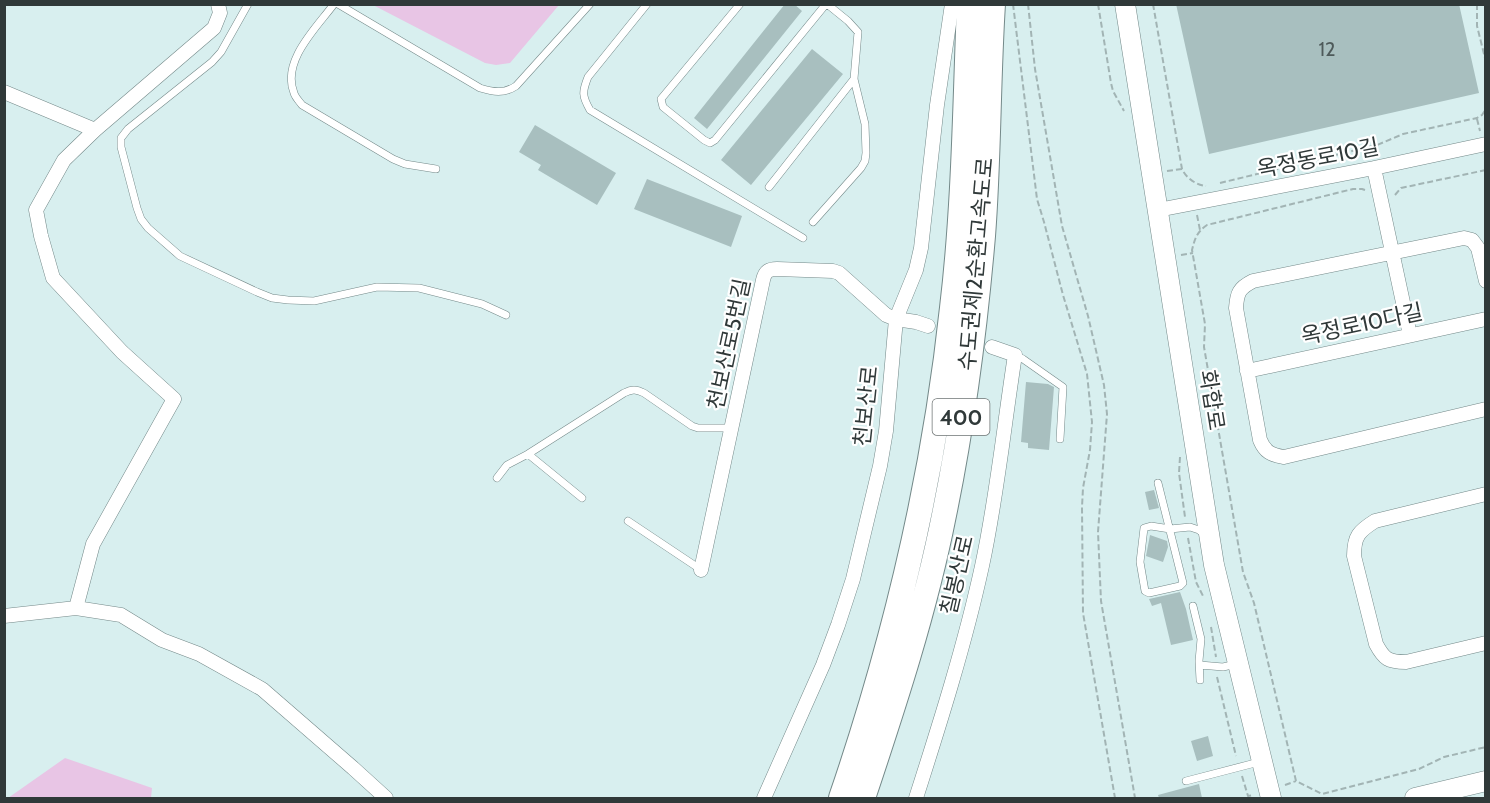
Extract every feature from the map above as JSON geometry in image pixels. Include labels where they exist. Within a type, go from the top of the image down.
[{"type":"highway","name":"수도권제2순환고속도로","points":[[841,798],[858,748],[919,521],[937,420],[952,308],[962,190],[969,4]]},
{"type":"highway","name":"수도권제2순환고속도로","points":[[863,798],[892,713],[920,615],[944,516],[959,432],[983,234],[992,14]]},
{"type":"highway","points":[[833,798],[858,748]]},
{"type":"main road","name":"화합로","points":[[1125,4],[1158,210],[1198,511],[1211,542],[1214,565],[1270,798]]},
{"type":"main road","points":[[1415,798],[1485,781]]},
{"type":"street","points":[[76,608],[93,544],[174,399],[122,352],[53,278],[36,210],[64,160],[95,130],[214,28],[220,13],[218,4]]},
{"type":"street","name":"천보산로","points":[[764,798],[823,665],[838,625],[853,579],[880,466],[886,431],[896,320],[916,270],[921,248],[937,105],[952,4]]},
{"type":"street","points":[[4,92],[95,130]]},
{"type":"street","name":"옥정동로10길","points":[[1158,210],[1485,144]]},
{"type":"street","points":[[1374,168],[1410,335]]},
{"type":"street","points":[[1485,281],[1478,248],[1472,240],[1464,238],[1253,281],[1244,285],[1236,300],[1260,440],[1263,448],[1274,456],[1284,457],[1485,409]]},
{"type":"street","name":"천보산로5번길","points":[[701,570],[763,280],[767,271],[777,269],[839,273],[886,315],[896,320]]},
{"type":"street","name":"옥정로10다길","points":[[1247,371],[1485,319]]},
{"type":"street","points":[[896,320],[928,326]]},
{"type":"street","points":[[992,347],[1015,355]]},
{"type":"street","name":"칠봉산로","points":[[916,798],[947,699],[982,567],[1015,355]]},
{"type":"street","points":[[1485,494],[1375,521],[1362,530],[1354,542],[1353,556],[1377,644],[1383,656],[1394,662],[1406,662],[1485,643]]},
{"type":"street","points":[[4,616],[76,608],[121,615],[162,640],[199,654],[262,689],[386,798]]},
{"type":"lane","points":[[248,4],[221,52],[212,62],[128,129],[121,138],[121,147],[137,208],[148,228],[180,256],[272,298],[314,301],[377,287],[419,288],[482,304],[506,315]]},
{"type":"lane","points":[[436,170],[405,164],[393,159],[302,105],[294,93],[291,81],[292,66],[297,53],[336,4],[480,88],[501,92],[510,91],[516,86],[590,4]]},
{"type":"lane","points":[[647,4],[588,77],[583,89],[584,99],[590,110],[802,238]]},
{"type":"lane","points":[[740,4],[661,99],[663,107],[707,142],[713,142],[827,4],[858,32],[854,79],[865,124],[866,153],[861,168],[813,222]]},
{"type":"lane","points":[[769,187],[854,79]]},
{"type":"lane","points":[[1015,355],[1063,387],[1060,439]]},
{"type":"lane","points":[[497,478],[507,465],[632,390],[644,393],[692,426],[732,428]]},
{"type":"lane","points":[[528,454],[582,498]]},
{"type":"lane","points":[[1158,483],[1170,529],[1183,585],[1147,593],[1144,589],[1140,562],[1143,532],[1147,526],[1170,529],[1195,528],[1211,542]]},
{"type":"lane","points":[[1183,528],[1190,524],[1198,511]]},
{"type":"lane","points":[[628,521],[701,570]]},
{"type":"lane","points":[[1193,606],[1201,639],[1200,680]]},
{"type":"lane","points":[[1200,665],[1222,667],[1238,663]]},
{"type":"lane","points":[[1186,781],[1262,761]]},
{"type":"path","points":[[1028,4],[1035,69],[1062,226],[1088,316],[1104,385],[1107,414],[1098,532],[1101,601],[1135,798]]},
{"type":"path","points":[[1098,4],[1111,83],[1124,111]]},
{"type":"path","points":[[1153,4],[1182,169],[1186,176],[1194,182],[1200,186],[1206,186]]},
{"type":"path","points":[[1477,4],[1477,26],[1485,62]]},
{"type":"path","points":[[1217,184],[1377,145],[1403,134],[1477,118],[1485,109]]},
{"type":"path","points":[[1394,199],[1395,193],[1401,188],[1485,170]]},
{"type":"path","points":[[1367,192],[1362,189],[1353,189],[1207,225],[1195,238],[1192,250],[1205,324],[1204,347],[1243,572],[1254,603],[1296,781],[1322,794],[1419,769],[1444,757],[1485,747]]},
{"type":"path","points":[[1180,457],[1179,473],[1184,511]]},
{"type":"path","points":[[1189,539],[1196,582],[1205,600]]},
{"type":"path","points":[[1210,623],[1216,660]]},
{"type":"path","points":[[1216,674],[1236,755]]},
{"type":"path","points":[[1322,794],[1323,798]]},
{"type":"shaded area","points":[[373,5],[559,5],[510,63],[496,65],[485,63]]},
{"type":"shaded area","points":[[65,758],[152,788],[151,798],[8,798]]},
{"type":"building","points":[[785,4],[794,4],[802,11],[707,129],[694,118]]},
{"type":"building","points":[[1176,4],[1459,4],[1479,93],[1209,154]]},
{"type":"building","points":[[812,49],[843,74],[751,185],[721,160]]},
{"type":"building","points":[[535,125],[616,173],[597,205],[538,170],[541,165],[519,152]]},
{"type":"building","points":[[647,179],[742,216],[731,247],[634,209]]},
{"type":"building","points":[[1026,382],[1048,384],[1054,387],[1049,450],[1028,448],[1028,443],[1021,442]]},
{"type":"building","points":[[1154,490],[1159,508],[1149,510],[1145,492]]},
{"type":"building","points":[[1150,535],[1167,541],[1168,547],[1163,562],[1146,556]]},
{"type":"building","points":[[1180,592],[1193,640],[1171,645],[1161,603],[1152,606],[1149,599]]},
{"type":"building","points":[[1208,736],[1213,756],[1197,761],[1191,741]]},
{"type":"building","points":[[1199,784],[1202,798],[1159,798],[1158,795]]}]
